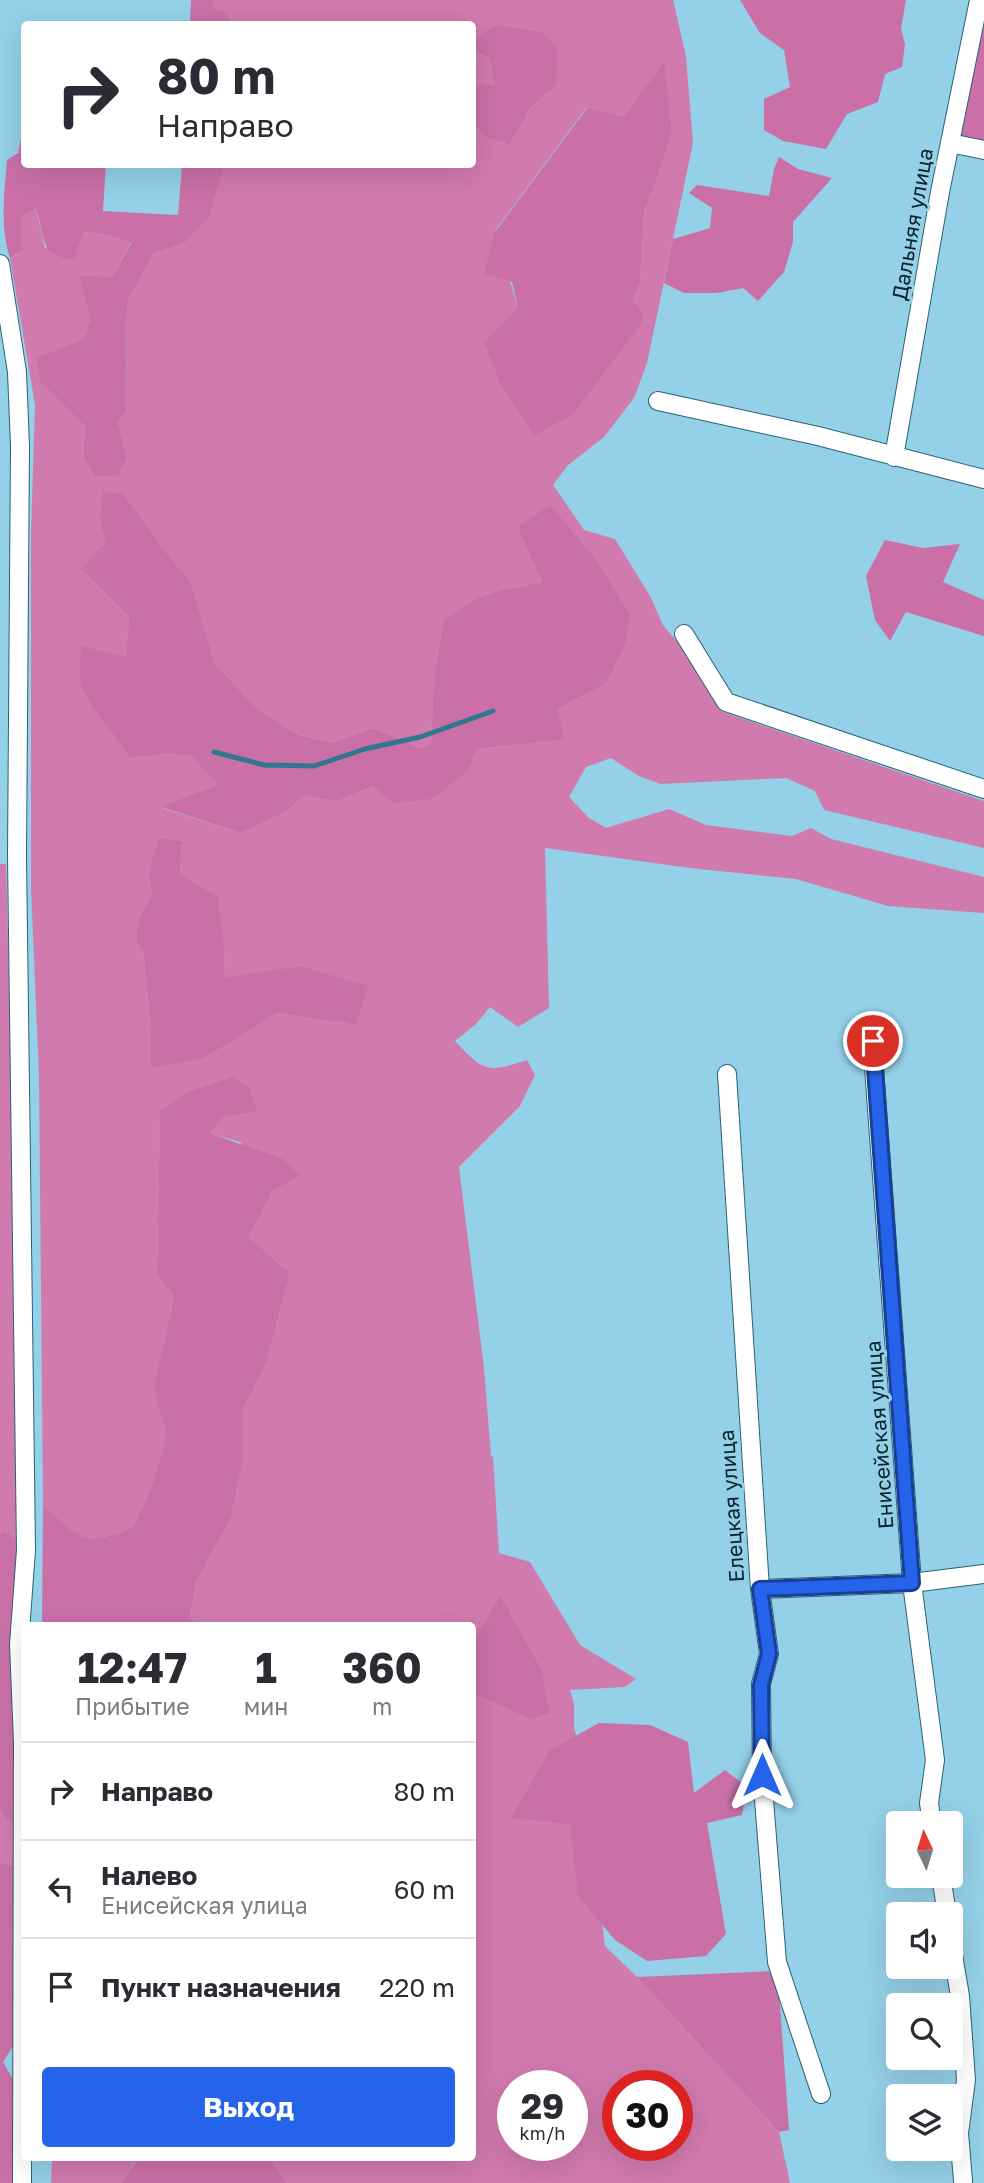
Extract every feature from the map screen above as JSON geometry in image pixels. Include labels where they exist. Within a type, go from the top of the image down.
[{"type":"street","name":"Дальняя улица","points":[[894,457],[950,143],[979,0]]},
{"type":"street","points":[[950,143],[984,150]]},
{"type":"street","points":[[0,264],[16,372],[21,506],[17,847],[26,1550],[19,1645],[21,1694]]},
{"type":"street","points":[[658,401],[818,436],[984,480]]},
{"type":"street","points":[[684,634],[726,702],[984,789]]},
{"type":"street","name":"Енисейская улица","points":[[873,1041],[912,1583],[935,1760],[930,1811]]},
{"type":"street","name":"Елецкая улица","points":[[727,1074],[760,1589],[769,1654],[761,1685],[762,1775],[777,1962],[821,2094]]},
{"type":"street","points":[[760,1589],[912,1583],[984,1574]]},
{"type":"street","points":[[957,1979],[966,2080],[959,2133],[963,2181]]},
{"type":"street","points":[[22,2161],[22,2183]]},
{"type":"shaded area","points":[[191,0],[214,0],[213,8],[226,11],[232,21],[190,21]]},
{"type":"shaded area","points":[[214,0],[673,0],[686,56],[693,143],[647,363],[634,398],[604,437],[567,466],[553,485],[584,530],[615,539],[650,596],[663,625],[702,676],[720,711],[984,801],[984,848],[824,810],[815,791],[786,778],[661,784],[639,776],[611,758],[586,767],[569,797],[589,818],[606,828],[669,809],[706,825],[792,836],[811,828],[831,839],[984,877],[984,913],[888,906],[796,879],[545,848],[549,1008],[518,1027],[490,1007],[476,1024],[455,1041],[473,1059],[487,1067],[503,1067],[527,1060],[535,1075],[520,1106],[459,1167],[484,1368],[499,1553],[530,1562],[580,1645],[636,1679],[625,1687],[570,1690],[574,1704],[574,1728],[583,1761],[605,1946],[637,1977],[779,2132],[790,2183],[286,2183],[272,2161],[476,2161],[476,1622],[196,1622],[190,1617],[196,1582],[231,1518],[242,1465],[242,1411],[266,1365],[290,1273],[249,1237],[273,1190],[240,1142],[208,1133],[224,1116],[160,1113],[157,1274],[174,1296],[153,1388],[166,1435],[152,1486],[133,1527],[103,1537],[83,1537],[65,1526],[43,1504],[39,1077],[31,888],[31,534],[35,405],[10,258],[23,250],[21,217],[36,209],[45,248],[82,232],[132,241],[112,277],[81,277],[90,320],[83,340],[41,383],[85,427],[83,455],[127,456],[118,423],[126,412],[127,303],[154,253],[185,243],[210,216],[224,168],[476,168],[476,126],[485,137],[510,145],[529,110],[556,85],[494,25],[476,37],[476,21],[232,21],[226,11],[213,8]],"holes":[[[663,64],[672,131],[644,213],[640,284],[633,300],[518,308],[495,231],[586,108],[624,116]],[[103,493],[122,494],[191,582],[215,663],[254,706],[297,734],[331,743],[374,728],[420,748],[431,744],[434,673],[444,619],[477,598],[501,590],[543,582],[604,685],[558,709],[563,740],[476,749],[336,802],[303,795],[288,811],[241,833],[162,808],[217,785],[191,756],[166,754],[129,758],[101,718],[126,658],[129,617],[82,570],[106,542]],[[158,837],[182,841],[180,875],[224,947],[225,979],[299,966],[356,1025],[277,1013],[242,1033],[151,1067],[150,1021],[143,951],[136,942],[138,920],[152,895],[148,874]]]},
{"type":"shaded area","points":[[740,0],[906,0],[901,29],[905,44],[902,67],[885,74],[878,102],[847,114],[826,149],[783,141],[764,130],[764,99],[790,87],[784,50],[760,33]]},
{"type":"shaded area","points":[[984,12],[984,143],[960,138]]},
{"type":"shaded area","points":[[494,25],[543,32],[558,47],[556,85],[529,110],[510,145],[485,137],[476,126],[476,84],[494,85],[490,58],[476,52],[476,37]]},
{"type":"shaded area","points":[[476,53],[490,58],[494,86],[476,84]]},
{"type":"shaded area","points":[[664,62],[672,131],[644,213],[640,284],[633,300],[643,313],[641,324],[573,414],[535,435],[501,385],[484,342],[518,308],[512,282],[484,273],[495,232],[587,108],[624,116]]},
{"type":"shaded area","points":[[21,138],[21,168],[106,168],[103,211],[178,215],[182,168],[224,168],[210,216],[185,243],[154,253],[127,303],[126,412],[118,423],[127,456],[118,476],[95,476],[83,455],[85,427],[41,383],[36,358],[83,340],[90,320],[80,276],[112,277],[132,242],[83,232],[74,259],[63,258],[49,250],[45,243],[36,209],[21,217],[23,250],[10,258],[4,222],[4,197],[7,160],[18,153]]},
{"type":"shaded area","points":[[779,157],[798,169],[832,178],[793,222],[793,242],[784,272],[758,301],[743,288],[717,293],[684,293],[664,283],[673,239],[710,228],[712,208],[689,193],[697,185],[769,196]]},
{"type":"shaded area","points":[[103,492],[123,494],[191,582],[215,663],[254,706],[297,734],[331,743],[374,728],[420,748],[431,744],[434,673],[444,619],[477,598],[542,582],[518,527],[550,505],[593,556],[630,614],[626,644],[604,685],[558,709],[564,740],[476,749],[468,771],[431,799],[394,803],[373,786],[336,802],[303,795],[288,811],[241,833],[161,807],[217,785],[191,756],[166,754],[129,758],[91,704],[82,686],[81,646],[126,657],[129,617],[81,569],[106,542],[100,521]]},
{"type":"shaded area","points":[[885,540],[923,548],[960,544],[943,582],[984,600],[984,636],[906,612],[890,641],[875,620],[866,576]]},
{"type":"shaded area","points":[[158,837],[182,841],[180,875],[218,897],[225,978],[299,966],[369,986],[356,1025],[277,1013],[202,1059],[151,1068],[150,1021],[143,951],[136,942],[138,920],[152,895],[148,874]]},
{"type":"shaded area","points":[[0,864],[6,864],[19,1369],[17,1539],[4,1531],[0,1535]]},
{"type":"shaded area","points":[[232,1077],[249,1088],[257,1112],[224,1116],[209,1133],[283,1159],[300,1176],[273,1190],[249,1237],[290,1273],[266,1365],[242,1411],[242,1465],[231,1518],[196,1582],[190,1617],[196,1622],[42,1622],[43,1504],[65,1525],[83,1536],[103,1537],[133,1527],[152,1486],[166,1435],[153,1388],[174,1296],[157,1275],[160,1112],[186,1093]]},
{"type":"shaded area","points":[[4,1531],[17,1539],[11,1647],[19,1829],[6,1819],[0,1809],[0,1535]]},
{"type":"shaded area","points":[[500,1596],[541,1669],[550,1713],[531,1719],[476,1694],[476,1637]]},
{"type":"shaded area","points":[[599,1723],[650,1725],[688,1742],[694,1793],[725,1770],[747,1787],[742,1815],[707,1823],[726,1934],[706,1956],[647,1961],[615,1940],[578,1896],[570,1824],[511,1818],[550,1750]]},
{"type":"shaded area","points":[[0,1809],[6,1819],[19,1829],[20,1867],[0,1863]]},
{"type":"shaded area","points":[[0,1863],[20,1867],[13,2046],[3,2062],[15,2083],[15,2183],[0,2183]]},
{"type":"shaded area","points":[[773,1971],[778,1977],[789,2130],[779,2132],[637,1977]]},
{"type":"shaded area","points":[[52,2161],[136,2161],[120,2183],[51,2183]]},
{"type":"shaded area","points":[[137,2161],[272,2161],[286,2183],[120,2183]]},
{"type":"waterway","points":[[214,752],[264,765],[314,766],[365,749],[420,737],[493,711]]},
{"type":"route","points":[[762,1775],[761,1685],[769,1654],[760,1589],[912,1583],[873,1041]]}]
